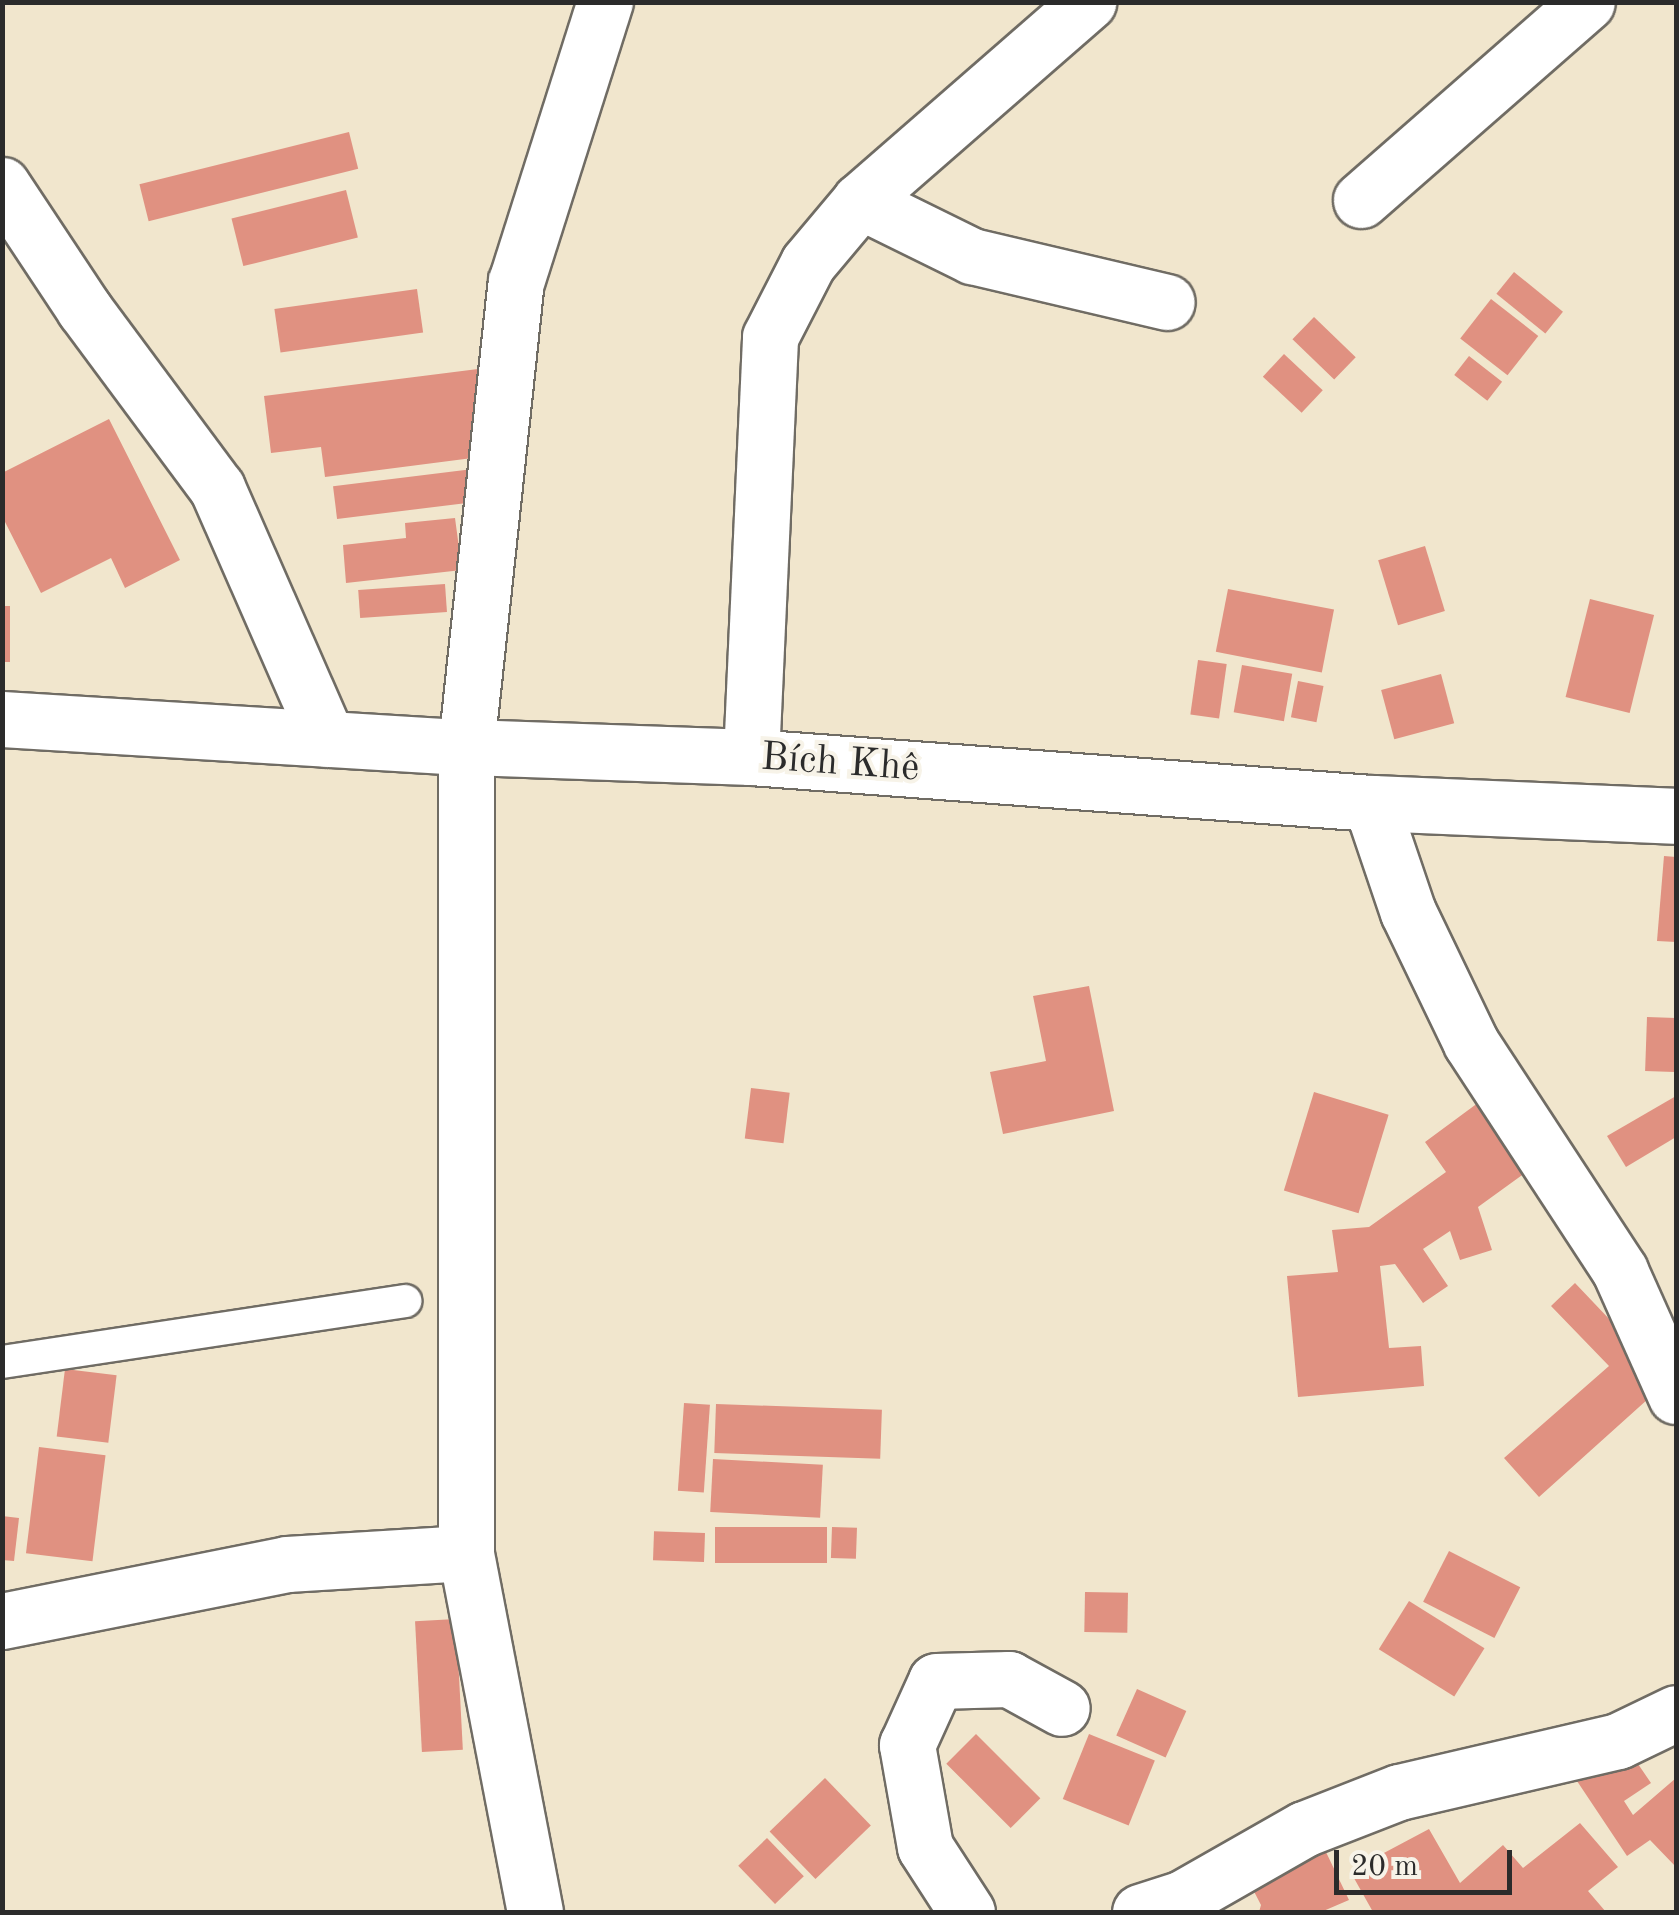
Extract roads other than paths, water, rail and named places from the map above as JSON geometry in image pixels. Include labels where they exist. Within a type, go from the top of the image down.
[{"type":"street","points":[[534,1912],[466,1552],[466,747],[516,282],[605,2]]},
{"type":"street","points":[[752,757],[770,337],[808,263],[860,201],[1088,2]]},
{"type":"street","points":[[1361,200],[1587,2]]},
{"type":"street","points":[[2,185],[84,308],[217,488],[327,740]]},
{"type":"street","points":[[860,201],[972,256],[1167,302]]},
{"type":"street","name":"Bích Khê","points":[[2,719],[327,740],[752,757],[1371,803],[1676,816]]},
{"type":"street","points":[[1371,803],[1408,912],[1471,1043],[1620,1271],[1676,1396]]},
{"type":"street","points":[[2,1621],[287,1564],[466,1552]]},
{"type":"street","points":[[967,1912],[926,1847],[907,1745],[936,1682],[1008,1680],[1062,1708]]},
{"type":"street","points":[[1140,1912],[1183,1898],[1304,1828],[1400,1792],[1618,1741],[1676,1713]]},
{"type":"lane","points":[[2,1362],[405,1301]]}]
